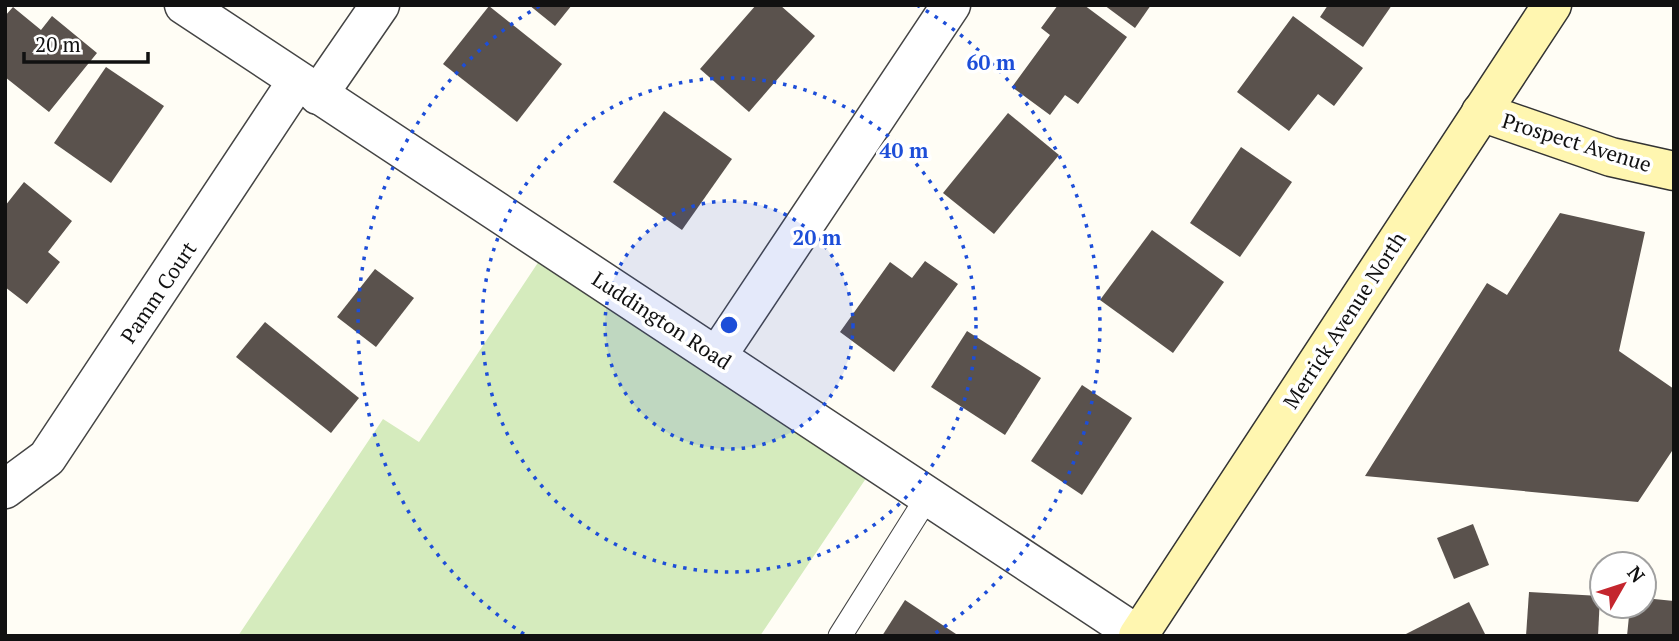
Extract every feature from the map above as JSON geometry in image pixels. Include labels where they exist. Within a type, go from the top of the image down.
[{"type":"main road","name":"Merrick Avenue North","points":[[1138,636],[1552,5]]},
{"type":"main road","name":"Prospect Avenue","points":[[1481,111],[1611,157],[1674,171]]},
{"type":"street","name":"Luddington Road","points":[[184,5],[1138,636]]},
{"type":"street","name":"Pamm Court","points":[[5,489],[47,458],[307,88],[380,5]]},
{"type":"street","points":[[717,356],[951,5]]},
{"type":"lane","points":[[840,636],[928,496]]},
{"type":"green space","points":[[549,246],[877,462],[760,636],[238,636],[383,419],[419,442]]},
{"type":"building","points":[[529,5],[572,5],[555,26]]},
{"type":"building","points":[[756,5],[780,5],[815,36],[749,112],[700,69]]},
{"type":"building","points":[[1058,5],[1084,5],[1127,37],[1078,104],[1065,95],[1050,115],[1012,87],[1050,35],[1041,28]]},
{"type":"building","points":[[1104,5],[1151,5],[1135,28]]},
{"type":"building","points":[[1328,5],[1392,5],[1363,47],[1320,17]]},
{"type":"building","points":[[489,6],[562,64],[517,122],[443,64]]},
{"type":"building","points":[[13,7],[41,30],[52,16],[97,53],[49,112],[5,77],[5,16]]},
{"type":"building","points":[[1293,16],[1363,68],[1334,106],[1318,94],[1289,131],[1237,92]]},
{"type":"building","points":[[106,67],[164,106],[111,183],[54,143]]},
{"type":"building","points":[[664,111],[732,159],[682,230],[613,182]]},
{"type":"building","points":[[1008,113],[1059,155],[994,234],[943,193]]},
{"type":"building","points":[[1241,147],[1292,182],[1240,257],[1190,223]]},
{"type":"building","points":[[24,182],[72,221],[48,252],[60,262],[27,304],[5,287],[5,206]]},
{"type":"building","points":[[1560,213],[1645,232],[1619,351],[1674,389],[1674,448],[1638,502],[1365,476],[1487,283],[1507,295]]},
{"type":"building","points":[[1152,230],[1224,282],[1173,353],[1100,300]]},
{"type":"building","points":[[925,261],[958,284],[894,372],[840,332],[890,262],[912,278]]},
{"type":"building","points":[[375,269],[414,298],[376,347],[337,317]]},
{"type":"building","points":[[265,322],[359,398],[331,433],[236,357]]},
{"type":"building","points":[[967,331],[1041,378],[1005,435],[931,387]]},
{"type":"building","points":[[1082,385],[1132,418],[1082,495],[1031,461]]},
{"type":"building","points":[[1473,524],[1489,565],[1454,579],[1437,538]]},
{"type":"building","points":[[1529,592],[1588,595],[1588,620],[1599,620],[1598,636],[1526,636]]},
{"type":"building","points":[[1658,599],[1674,601],[1674,636],[1627,636],[1629,620],[1658,620]]},
{"type":"building","points":[[905,600],[959,636],[882,636]]},
{"type":"building","points":[[1469,602],[1486,636],[1402,636]]}]
